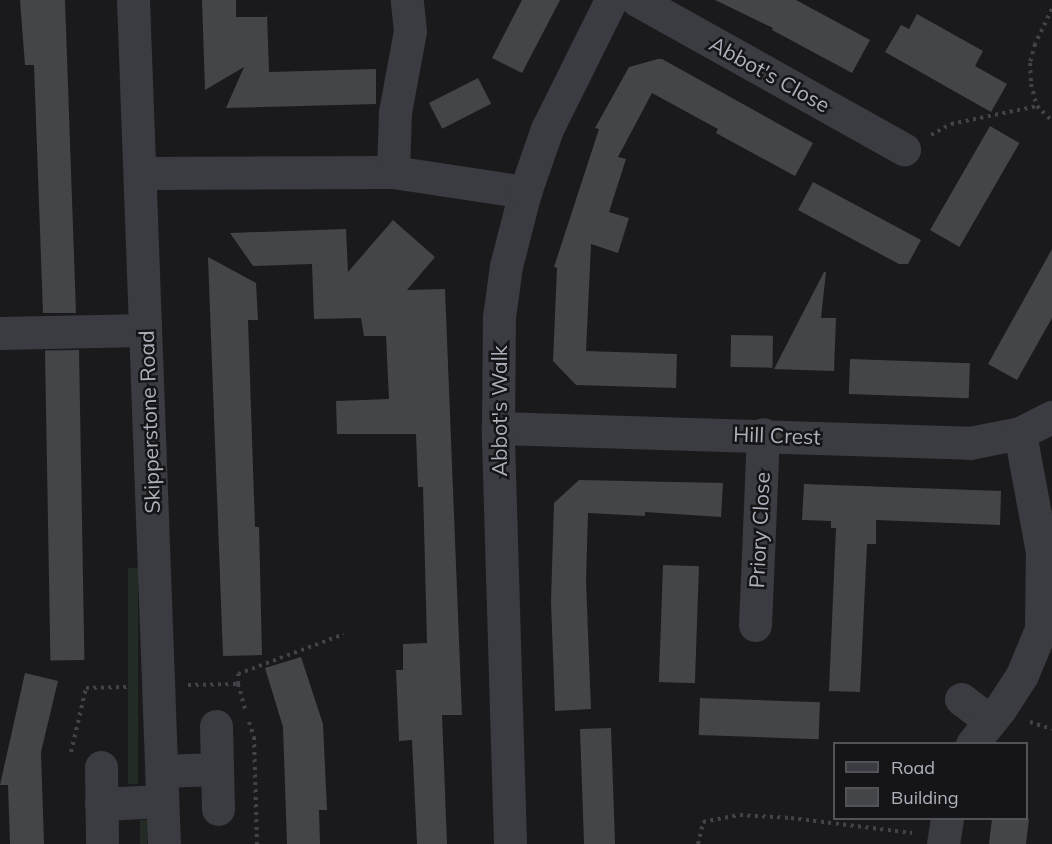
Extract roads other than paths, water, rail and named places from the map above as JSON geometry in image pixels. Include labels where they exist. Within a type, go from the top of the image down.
[{"type":"street","name":"Skipperstone Road","points":[[133,0],[164,844]]},
{"type":"street","points":[[393,172],[395,112],[410,31],[407,0]]},
{"type":"street","name":"Abbot's Walk","points":[[510,844],[498,428],[499,317],[506,266],[525,192],[547,129],[611,0]]},
{"type":"street","name":"Abbot's Close","points":[[637,0],[904,149]]},
{"type":"street","points":[[140,172],[393,172],[525,192]]},
{"type":"street","points":[[0,333],[145,330]]},
{"type":"street","name":"Hill Crest","points":[[498,428],[764,434],[970,443],[1020,433],[1052,417]]},
{"type":"street","points":[[961,699],[981,732],[1022,675],[1041,629],[1042,552],[1020,433]]},
{"type":"street","name":"Priory Close","points":[[755,625],[764,434]]},
{"type":"street","points":[[216,726],[218,809]]},
{"type":"street","points":[[101,767],[102,841]]},
{"type":"street","points":[[101,804],[217,769]]}]
